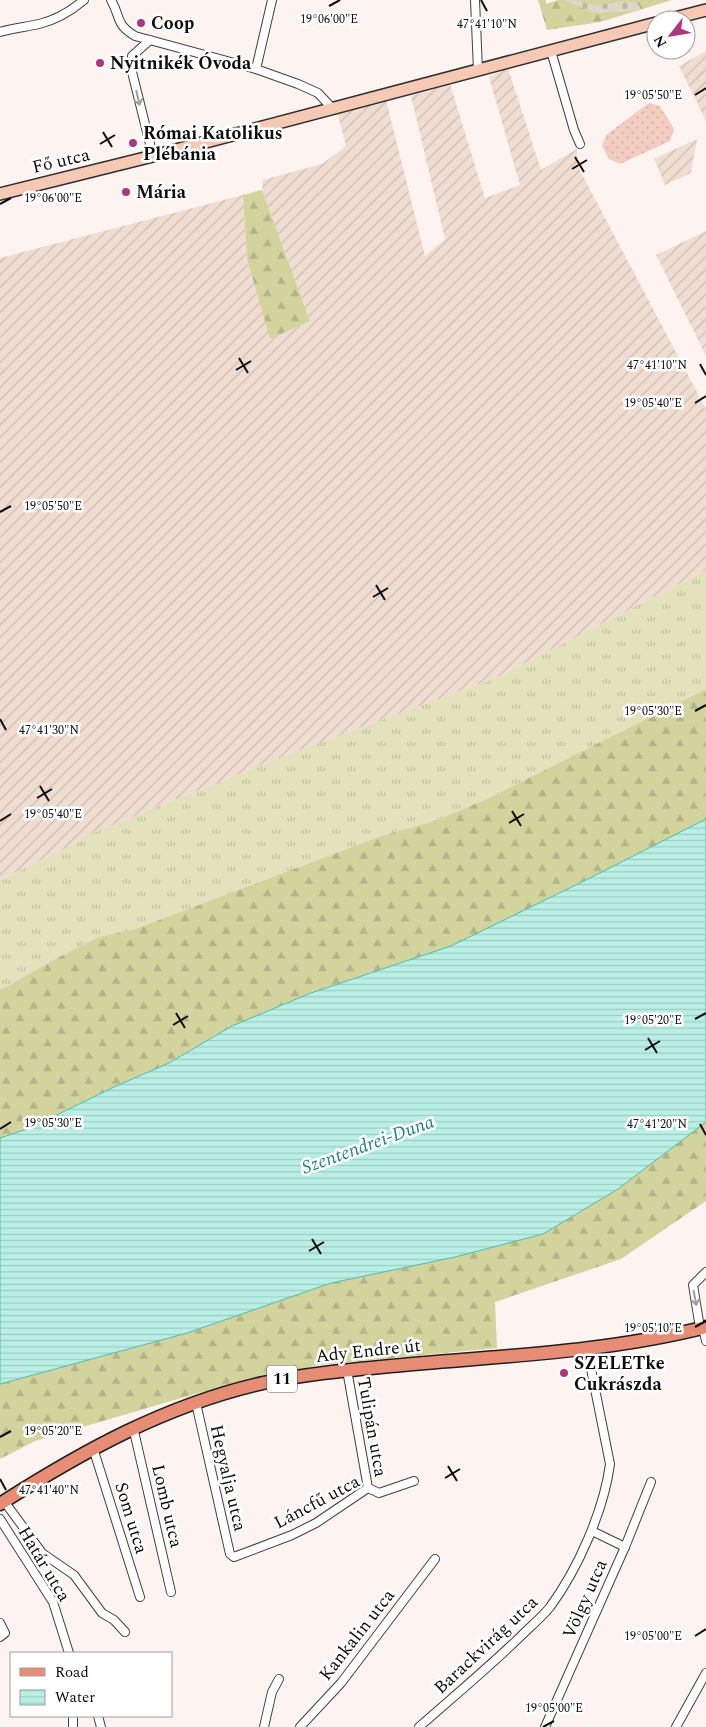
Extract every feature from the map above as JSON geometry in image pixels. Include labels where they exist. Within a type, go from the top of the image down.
[{"type":"main road","name":"Fő utca","points":[[0,194],[153,156],[646,26]]},
{"type":"main road","name":"Ady Endre út","points":[[1,1500],[133,1427],[196,1403],[263,1383],[347,1370],[587,1349],[651,1340],[705,1328]]},
{"type":"street","points":[[0,32],[11,28],[39,24],[60,17],[84,0]]},
{"type":"street","points":[[111,0],[119,23],[125,30],[135,36],[256,69],[298,84],[318,93],[332,108]]},
{"type":"street","points":[[256,69],[272,0]]},
{"type":"street","points":[[475,0],[478,70]]},
{"type":"street","points":[[150,40],[132,56],[131,68],[153,156]]},
{"type":"street","points":[[551,50],[574,130],[580,144]]},
{"type":"street","points":[[706,1272],[693,1285],[699,1322],[705,1328],[706,1341]]},
{"type":"street","name":"Barackvirág utca","points":[[419,1727],[493,1664],[550,1607],[573,1569],[592,1531],[608,1479],[610,1464],[587,1349]]},
{"type":"street","name":"Tulipán utca","points":[[347,1370],[368,1488]]},
{"type":"street","name":"Hegyalja utca","points":[[196,1403],[230,1554],[234,1557]]},
{"type":"street","name":"Lomb utca","points":[[133,1427],[171,1592]]},
{"type":"street","name":"Som utca","points":[[93,1448],[140,1596]]},
{"type":"street","name":"Láncfű utca","points":[[234,1557],[292,1535],[316,1523],[368,1488],[379,1493],[414,1481]]},
{"type":"street","name":"Völgy utca","points":[[545,1727],[625,1546],[651,1482]]},
{"type":"street","points":[[1,1500],[42,1553],[74,1575],[102,1613],[114,1620],[125,1632]]},
{"type":"street","name":"Határ utca","points":[[0,1520],[53,1602],[69,1652]]},
{"type":"street","points":[[592,1531],[625,1546]]},
{"type":"street","name":"Kankalin utca","points":[[300,1727],[341,1683],[434,1560]]},
{"type":"street","points":[[0,1623],[5,1633],[0,1637]]},
{"type":"street","points":[[676,1727],[706,1673]]},
{"type":"street","points":[[264,1727],[272,1692],[279,1679]]},
{"type":"shaded area","points":[[706,51],[706,121],[679,66],[690,60],[696,60],[696,57]]},
{"type":"shaded area","points":[[508,68],[541,170],[577,149],[577,165],[706,409],[706,570],[496,678],[292,753],[87,835],[66,848],[0,880],[0,258],[243,195],[247,259],[271,338],[310,321],[262,190],[263,180],[322,164],[346,146],[337,112],[386,100],[425,256],[445,239],[411,96],[450,84],[485,198],[520,185],[489,77]]},
{"type":"shaded area","points":[[697,139],[691,173],[665,185],[654,159]]},
{"type":"shaded area","points":[[706,231],[706,356],[656,255]]},
{"type":"green space","points":[[538,0],[546,0],[546,4],[558,0],[672,0],[600,22],[547,30]]},
{"type":"green space","points":[[564,0],[575,0],[592,5],[622,1],[637,3],[641,9],[639,11],[594,13]]},
{"type":"green space","points":[[262,190],[310,321],[270,339],[247,259],[243,195]]},
{"type":"green space","points":[[706,570],[706,689],[487,799],[434,821],[381,836],[135,929],[99,937],[0,990],[0,880],[66,848],[87,835],[292,753],[496,678]]},
{"type":"green space","points":[[706,689],[706,819],[451,946],[311,993],[232,1026],[169,1063],[114,1087],[30,1128],[0,1138],[0,990],[99,937],[135,929],[381,836],[434,821],[487,799]]},
{"type":"green space","points":[[706,1122],[706,1201],[621,1259],[495,1302],[497,1348],[318,1365],[195,1394],[35,1441],[0,1459],[0,1384],[187,1333],[331,1283],[455,1257],[543,1234],[618,1189]]},
{"type":"sand","points":[[649,103],[660,106],[674,129],[670,141],[620,164],[609,159],[602,146],[606,135]]},
{"type":"water","name":"Szentendrei-Duna","points":[[706,819],[706,1122],[618,1189],[543,1234],[455,1257],[331,1283],[187,1333],[0,1384],[0,1138],[30,1128],[114,1087],[169,1063],[232,1026],[311,993],[451,946]]},
{"type":"place","name":"Coop","points":[[141,23]]},
{"type":"place","name":"Nyitnikék Óvoda","points":[[100,63]]},
{"type":"place","name":"Római Katolikus Plébánia","points":[[133,143]]},
{"type":"place","name":"Mária","points":[[126,192]]},
{"type":"place","name":"SZELETke Cukrászda","points":[[564,1373]]}]
